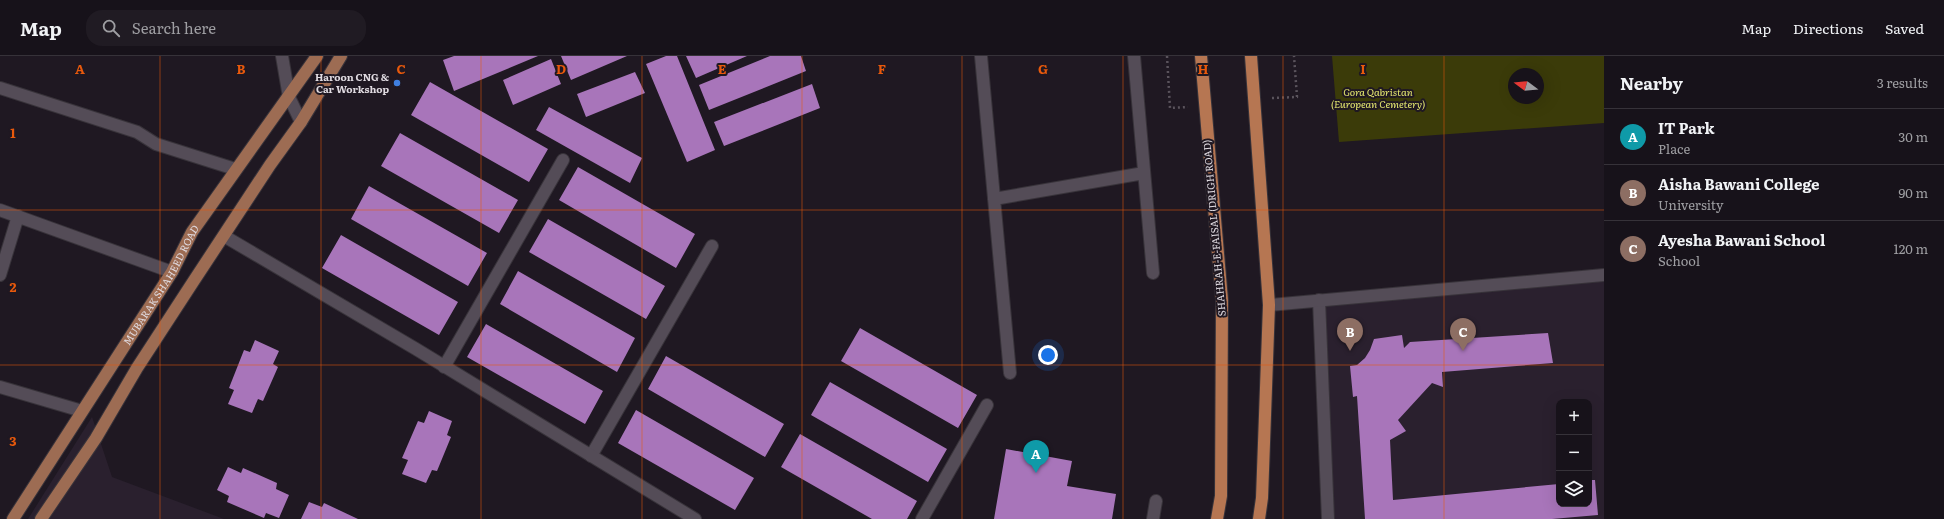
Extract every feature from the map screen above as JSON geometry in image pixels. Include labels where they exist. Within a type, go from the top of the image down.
[{"type":"highway","name":"SHAHRAH-E-FAISAL (DRIGH ROAD)","points":[[1201,56],[1222,300],[1221,496],[1217,519]]},
{"type":"highway","points":[[1251,56],[1256,100],[1269,305],[1262,498],[1259,519]]},
{"type":"main road","name":"MUBARAK SHAHEED ROAD","points":[[13,519],[172,272],[192,232],[235,169],[289,97],[317,56]]},
{"type":"main road","points":[[41,519],[96,438],[137,368],[270,165],[301,122],[341,56]]},
{"type":"street","points":[[282,56],[289,97],[301,122]]},
{"type":"street","points":[[981,56],[1010,373]]},
{"type":"street","points":[[1134,56],[1153,273]]},
{"type":"street","points":[[0,88],[137,132],[156,144],[235,169]]},
{"type":"street","points":[[444,367],[563,160]]},
{"type":"street","points":[[994,199],[1144,173]]},
{"type":"street","points":[[0,210],[172,272]]},
{"type":"street","points":[[0,275],[18,216]]},
{"type":"street","points":[[224,236],[695,519]]},
{"type":"street","points":[[591,456],[712,246]]},
{"type":"street","points":[[1269,305],[1604,275]]},
{"type":"street","points":[[1319,300],[1328,519]]},
{"type":"street","points":[[0,387],[82,411]]},
{"type":"street","points":[[922,519],[987,405]]},
{"type":"street","points":[[1153,519],[1156,501]]},
{"type":"path","points":[[1167,56],[1170,108]]},
{"type":"path","points":[[1256,100],[1297,97],[1294,56]]},
{"type":"shaded area","points":[[1604,275],[1604,519],[1328,519],[1319,300]]},
{"type":"shaded area","points":[[92,417],[112,477],[224,519],[28,519]]},
{"type":"green space","name":"Gora Qabristan (European Cemetery)","points":[[1332,56],[1604,56],[1604,123],[1339,142]]},
{"type":"building","points":[[454,56],[538,56],[454,91],[443,60]]},
{"type":"building","points":[[561,56],[627,56],[571,80]]},
{"type":"building","points":[[666,56],[677,56],[715,150],[687,162],[646,64]]},
{"type":"building","points":[[686,56],[747,56],[696,78]]},
{"type":"building","points":[[770,56],[801,56],[806,71],[709,110],[699,85]]},
{"type":"building","points":[[551,59],[561,84],[513,105],[503,80]]},
{"type":"building","points":[[635,72],[645,93],[586,117],[577,94]]},
{"type":"building","points":[[430,82],[548,149],[529,182],[411,115]]},
{"type":"building","points":[[812,84],[820,108],[724,146],[714,122]]},
{"type":"building","points":[[549,107],[642,158],[630,183],[536,130]]},
{"type":"building","points":[[400,133],[518,200],[499,233],[381,166]]},
{"type":"building","points":[[578,167],[695,234],[676,268],[559,200]]},
{"type":"building","points":[[369,186],[487,253],[468,286],[351,219]]},
{"type":"building","points":[[548,219],[665,286],[646,319],[529,252]]},
{"type":"building","points":[[341,235],[458,302],[439,335],[322,268]]},
{"type":"building","points":[[518,271],[635,338],[617,372],[500,304]]},
{"type":"building","points":[[486,324],[603,391],[585,424],[467,357]]},
{"type":"building","points":[[860,328],[977,395],[958,428],[841,361]]},
{"type":"building","points":[[1548,333],[1553,363],[1442,372],[1443,387],[1432,383],[1398,420],[1406,431],[1390,440],[1393,500],[1556,484],[1556,507],[1592,507],[1592,480],[1595,480],[1598,515],[1552,519],[1365,519],[1357,396],[1353,397],[1350,366],[1357,365],[1365,358],[1374,339],[1402,335],[1404,348],[1410,342]]},
{"type":"building","points":[[255,340],[279,351],[273,364],[278,367],[263,401],[258,399],[252,413],[228,404],[234,390],[229,388],[244,350],[250,352]]},
{"type":"building","points":[[666,356],[784,424],[765,457],[648,389]]},
{"type":"building","points":[[830,382],[947,449],[928,482],[811,415]]},
{"type":"building","points":[[636,410],[754,478],[735,510],[618,443]]},
{"type":"building","points":[[429,411],[452,421],[447,435],[451,437],[437,471],[432,470],[426,483],[402,474],[408,460],[402,458],[418,421],[424,423]]},
{"type":"building","points":[[800,434],[917,501],[907,519],[872,519],[781,467]]},
{"type":"building","points":[[1006,449],[1072,461],[1067,486],[1116,494],[1112,519],[994,519]]},
{"type":"building","points":[[228,467],[241,473],[243,468],[277,483],[276,489],[289,495],[279,518],[266,513],[264,518],[227,502],[229,496],[217,490]]},
{"type":"building","points":[[309,502],[322,507],[324,503],[358,519],[301,519]]},
{"type":"place","name":"Haroon CNG & Car Workshop","points":[[397,83]]},
{"type":"place","name":"Aisha Bawani College","points":[[1350,351]]},
{"type":"place","name":"Ayesha Bawani School","points":[[1463,351]]},
{"type":"place","name":"IT Park","points":[[1036,473]]}]
